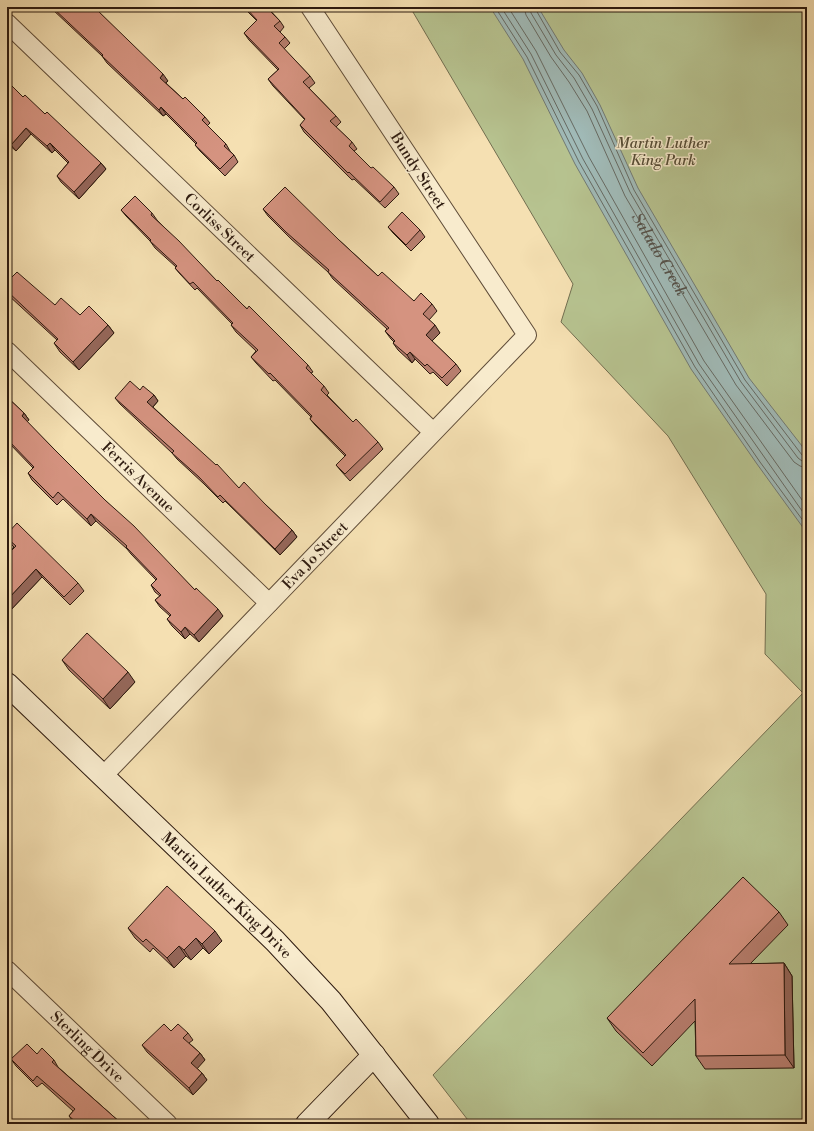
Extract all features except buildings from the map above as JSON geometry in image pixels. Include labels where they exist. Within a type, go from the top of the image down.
[{"type":"main road","name":"Martin Luther King Drive","points":[[7,684],[275,941],[331,1001],[428,1124]]},
{"type":"main road","points":[[307,1124],[374,1055]]},
{"type":"street","name":"Bundy Street","points":[[310,7],[527,335]]},
{"type":"street","name":"Corliss Street","points":[[7,23],[433,432]]},
{"type":"street","name":"Eva Jo Street","points":[[103,776],[527,335]]},
{"type":"street","name":"Ferris Avenue","points":[[7,351],[269,603]]},
{"type":"street","name":"Sterling Drive","points":[[7,970],[168,1124]]},
{"type":"green space","name":"Martin Luther King Park","points":[[410,7],[807,7],[807,1124],[471,1124],[433,1075],[803,693],[765,654],[766,594],[668,436],[561,322],[573,284]]},
{"type":"water","name":"Salado Creek","points":[[490,7],[538,7],[564,50],[582,73],[600,105],[638,188],[749,378],[802,446],[807,455],[807,533],[691,369],[575,164],[523,59]]}]
